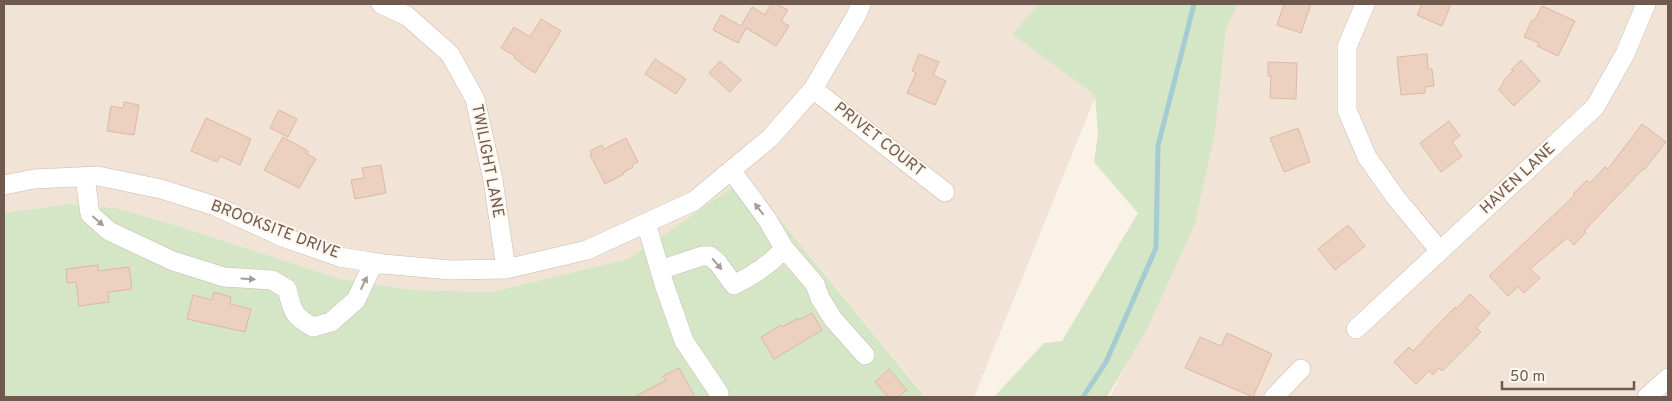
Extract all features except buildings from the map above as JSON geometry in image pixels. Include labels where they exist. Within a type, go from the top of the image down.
[{"type":"street","name":"TWILIGHT LANE","points":[[381,4],[406,16],[450,54],[475,99],[493,180],[506,269]]},
{"type":"street","name":"BROOKSITE DRIVE","points":[[4,185],[34,179],[98,176],[161,189],[215,206],[285,238],[331,254],[374,262],[451,270],[506,269],[587,250],[694,202],[770,138],[813,89],[862,4]]},
{"type":"street","points":[[1365,4],[1347,48],[1348,110],[1367,157],[1396,198],[1440,251]]},
{"type":"street","name":"HAVEN LANE","points":[[1356,329],[1595,107],[1625,54],[1646,4]]},
{"type":"street","name":"PRIVET COURT","points":[[813,89],[945,192]]},
{"type":"street","points":[[731,170],[767,219],[784,248],[814,284],[833,319],[865,355]]},
{"type":"street","points":[[84,177],[90,214],[109,231],[173,260],[224,278],[272,280],[287,289],[297,318],[313,328],[331,322],[356,300],[374,262]]},
{"type":"street","points":[[646,223],[684,341],[719,393]]},
{"type":"street","points":[[660,270],[702,256],[710,256],[718,263],[734,285],[769,263],[784,248]]},
{"type":"street","points":[[1274,397],[1301,369]]},
{"type":"street","points":[[1650,396],[1668,378]]},
{"type":"shaded area","points":[[4,4],[1133,4],[974,397],[926,397],[746,178],[628,259],[491,292],[413,290],[340,279],[178,226],[116,208],[70,204],[4,213]]},
{"type":"shaded area","points":[[1234,4],[1668,4],[1668,397],[1110,397],[1195,224],[1215,133],[1226,29]]},
{"type":"green space","points":[[1039,4],[1238,4],[1226,29],[1215,133],[1195,224],[1147,329],[1107,397],[994,397],[1044,343],[1062,341],[1138,213],[1094,162],[1098,133],[1095,95],[1012,34]]},
{"type":"green space","points":[[746,178],[925,397],[4,397],[4,213],[70,204],[116,208],[178,226],[340,279],[413,290],[491,292],[628,259]]},
{"type":"waterway","points":[[1083,397],[1106,362],[1156,248],[1158,146],[1194,4]]}]
